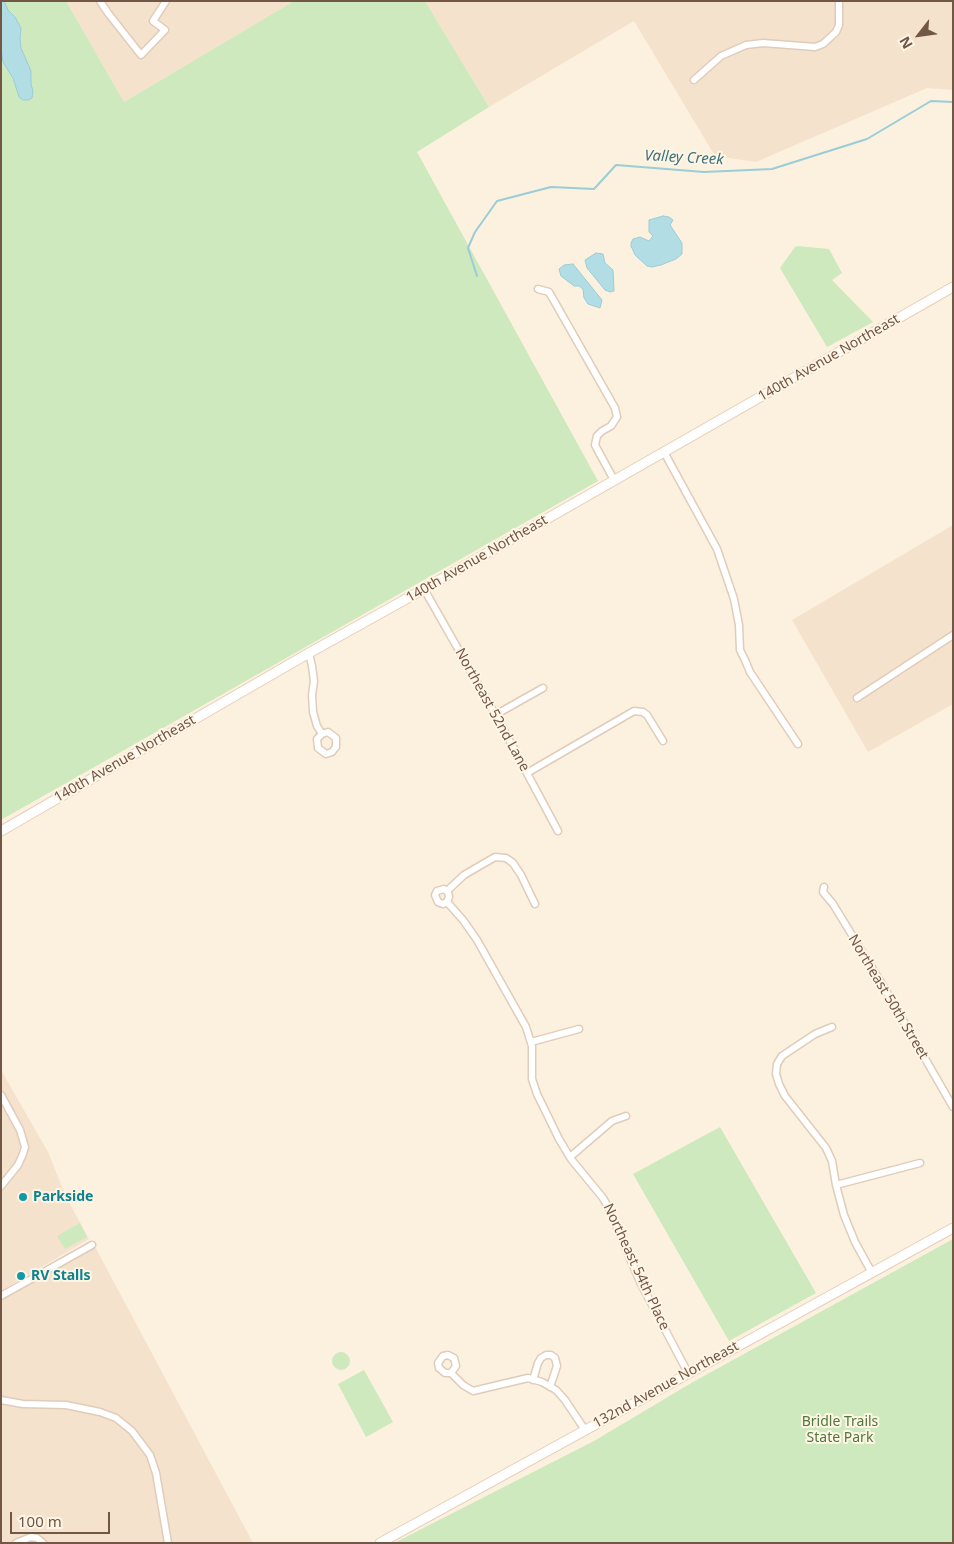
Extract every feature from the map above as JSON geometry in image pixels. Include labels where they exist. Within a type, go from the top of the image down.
[{"type":"street","points":[[100,1],[141,55],[165,30],[153,21],[166,1]]},
{"type":"street","points":[[694,80],[721,56],[746,45],[763,43],[814,47],[823,44],[836,32],[840,25],[838,1]]},
{"type":"street","points":[[538,289],[548,292],[615,408],[617,417],[612,426],[596,436],[595,445],[614,480]]},
{"type":"street","name":"140th Avenue Northeast","points":[[1,830],[309,653],[952,289]]},
{"type":"street","points":[[664,452],[717,549],[734,599],[740,650],[747,666],[798,744]]},
{"type":"street","name":"Northeast 52nd Lane","points":[[424,589],[558,831]]},
{"type":"street","points":[[857,698],[953,635]]},
{"type":"street","points":[[309,653],[314,681],[312,695],[313,712],[322,734]]},
{"type":"street","points":[[496,716],[544,688]]},
{"type":"street","points":[[527,773],[634,711],[643,712],[647,715],[663,741]]},
{"type":"street","points":[[447,902],[449,897],[447,891],[464,875],[495,857],[506,858],[513,863],[521,875],[534,904]]},
{"type":"street","name":"Northeast 50th Street","points":[[824,887],[822,892],[833,904],[885,989],[953,1107]]},
{"type":"street","name":"Northeast 54th Place","points":[[447,891],[444,889],[439,890],[435,895],[436,900],[440,903],[447,902],[463,920],[477,940],[526,1027],[531,1042],[532,1079],[537,1094],[570,1157],[608,1207],[645,1292],[688,1373]]},
{"type":"street","points":[[832,1026],[815,1034],[782,1056],[777,1064],[776,1074],[785,1096],[826,1148],[832,1161],[844,1215],[855,1242],[872,1272]]},
{"type":"street","points":[[531,1042],[579,1029]]},
{"type":"street","points":[[1,1095],[24,1139],[25,1147],[12,1173],[1,1186]]},
{"type":"street","points":[[570,1157],[612,1121],[626,1116]]},
{"type":"street","points":[[836,1185],[920,1162]]},
{"type":"street","name":"132nd Avenue Northeast","points":[[380,1543],[953,1228]]},
{"type":"street","points":[[1,1296],[92,1245]]},
{"type":"street","points":[[533,1380],[541,1358],[551,1355],[555,1358],[557,1366],[550,1387]]},
{"type":"street","points":[[451,1373],[462,1385],[473,1391],[528,1378],[542,1382],[565,1400],[585,1430]]},
{"type":"street","points":[[1,1400],[23,1404],[66,1405],[100,1412],[116,1418],[132,1431],[150,1455],[156,1472],[168,1543]]},
{"type":"street","points":[[16,1543],[31,1537],[37,1538],[43,1543]]},
{"type":"shaded area","points":[[66,1],[294,1],[124,102]]},
{"type":"shaded area","points":[[425,1],[953,1],[953,90],[927,88],[756,162],[715,156],[634,21],[489,107]]},
{"type":"shaded area","points":[[953,525],[953,704],[868,752],[792,620]]},
{"type":"shaded area","points":[[1,1070],[48,1152],[66,1197],[89,1239],[1,1291]]},
{"type":"shaded area","points":[[92,1241],[253,1543],[1,1543],[1,1293]]},
{"type":"green space","points":[[1,1],[66,1],[124,102],[294,1],[425,1],[489,107],[417,152],[598,481],[1,820]]},
{"type":"green space","points":[[795,247],[829,249],[842,273],[832,280],[873,322],[827,347],[780,268]]},
{"type":"green space","points":[[720,1127],[816,1293],[729,1341],[633,1174]]},
{"type":"green space","points":[[80,1223],[87,1237],[65,1249],[57,1236]]},
{"type":"green space","name":"Bridle Trails State Park","points":[[953,1239],[953,1543],[394,1543],[594,1441],[693,1382]]},
{"type":"green space","points":[[337,1352],[345,1352],[350,1357],[348,1368],[337,1370],[332,1365],[332,1357]]},
{"type":"green space","points":[[364,1370],[393,1422],[366,1437],[338,1384]]},
{"type":"water","points":[[1,1],[4,1],[21,28],[21,48],[31,71],[33,91],[32,98],[28,100],[23,100],[19,97],[13,78],[3,62],[1,49]]},
{"type":"water","points":[[663,216],[673,220],[670,225],[682,243],[682,254],[676,259],[661,265],[647,266],[635,255],[631,243],[633,239],[640,237],[649,241],[653,236],[649,232],[649,220]]},
{"type":"water","points":[[596,253],[603,254],[605,263],[613,270],[614,291],[605,290],[587,268],[585,260]]},
{"type":"water","points":[[573,264],[602,300],[600,308],[588,304],[584,298],[583,289],[579,286],[574,286],[561,276],[559,269],[564,265]]},
{"type":"waterway","name":"Valley Creek","points":[[477,276],[468,248],[475,232],[497,201],[551,187],[594,189],[616,165],[704,172],[772,169],[867,139],[931,101],[953,102]]},
{"type":"place","name":"Parkside","points":[[23,1197]]},
{"type":"place","name":"RV Stalls","points":[[21,1276]]}]
